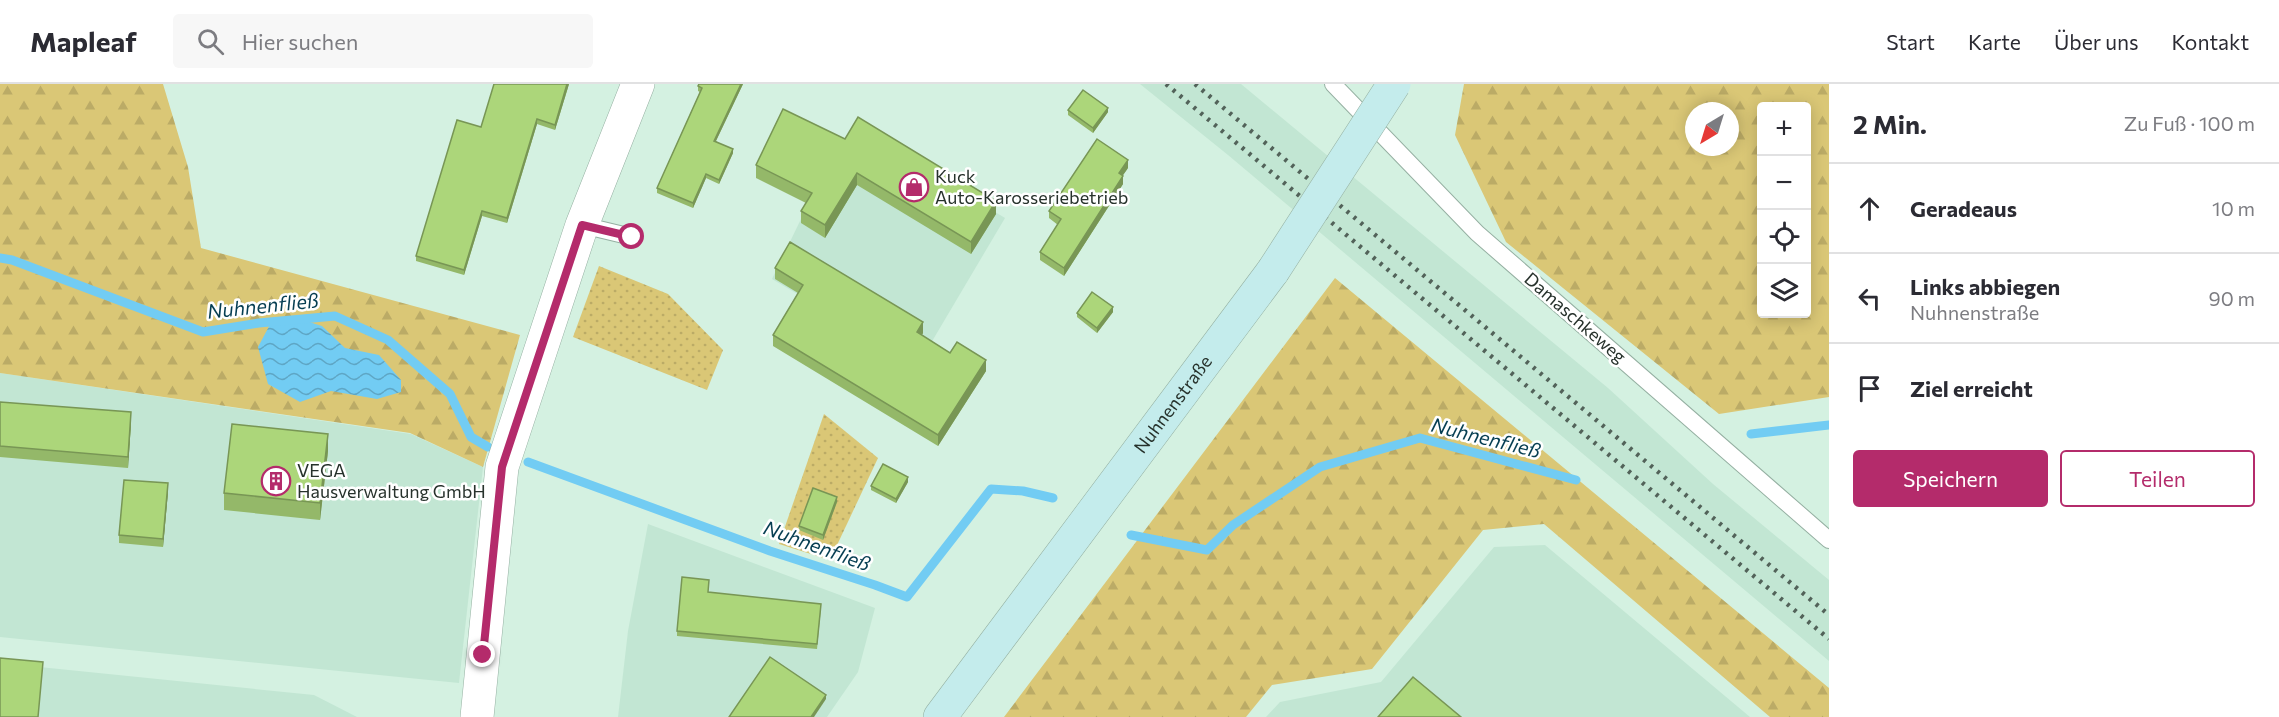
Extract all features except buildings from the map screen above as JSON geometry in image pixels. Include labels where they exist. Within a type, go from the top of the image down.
[{"type":"main road","name":"Nuhnenstraße","points":[[940,717],[1273,271],[1394,84]]},
{"type":"street","points":[[477,717],[502,467],[582,225],[638,84]]},
{"type":"lane","name":"Damaschkeweg","points":[[1333,84],[1477,233],[1829,540]]},
{"type":"lane","points":[[582,225],[632,237]]},
{"type":"shaded area","points":[[1140,84],[1241,84],[1608,388],[1713,484],[1829,580],[1829,661],[1228,155]]},
{"type":"shaded area","name":"Kuck Auto-Karosseriebetrieb","points":[[856,128],[1005,218],[918,365],[772,279],[801,219]]},
{"type":"shaded area","name":"VEGA Hausverwaltung GmbH","points":[[0,373],[411,434],[483,467],[459,683],[0,637]]},
{"type":"shaded area","points":[[648,524],[875,608],[858,672],[827,717],[618,717],[628,631]]},
{"type":"shaded area","points":[[1545,545],[1750,717],[1266,717],[1280,702],[1381,682],[1494,547]]},
{"type":"shaded area","points":[[0,663],[314,695],[357,717],[0,717]]},
{"type":"green space","points":[[0,84],[163,84],[188,167],[201,248],[520,335],[483,467],[410,433],[0,373]]},
{"type":"green space","points":[[1464,84],[1829,84],[1829,397],[1719,414],[1506,242],[1455,135]]},
{"type":"green space","points":[[599,266],[668,294],[723,350],[707,390],[573,337]]},
{"type":"green space","points":[[1335,278],[1829,688],[1829,717],[1770,717],[1544,524],[1483,530],[1372,669],[1272,685],[1246,717],[1004,717]]},
{"type":"green space","points":[[824,414],[878,458],[830,560],[779,544]]},
{"type":"water","points":[[274,317],[293,317],[322,326],[345,348],[379,355],[401,380],[401,392],[377,399],[331,391],[300,402],[268,384],[258,347]]},
{"type":"waterway","name":"Nuhnenfließ","points":[[0,258],[12,260],[203,332],[259,323],[335,316],[388,340],[450,394],[471,437],[488,447]]},
{"type":"waterway","name":"Nuhnenfließ","points":[[1751,434],[1829,425]]},
{"type":"waterway","name":"Nuhnenfließ","points":[[1131,535],[1207,550],[1233,525],[1320,467],[1420,438],[1576,480]]},
{"type":"waterway","name":"Nuhnenfließ","points":[[528,462],[770,551],[907,597],[991,489],[1023,491],[1053,498]]},
{"type":"railway","points":[[1166,84],[1829,639]]},
{"type":"railway","points":[[1195,84],[1829,615]]},
{"type":"place","name":"Kuck Auto-Karosseriebetrieb","points":[[914,187]]},
{"type":"place","name":"VEGA Hausverwaltung GmbH","points":[[276,481]]},
{"type":"route","points":[[483,655],[502,467],[582,225],[632,237]]}]
